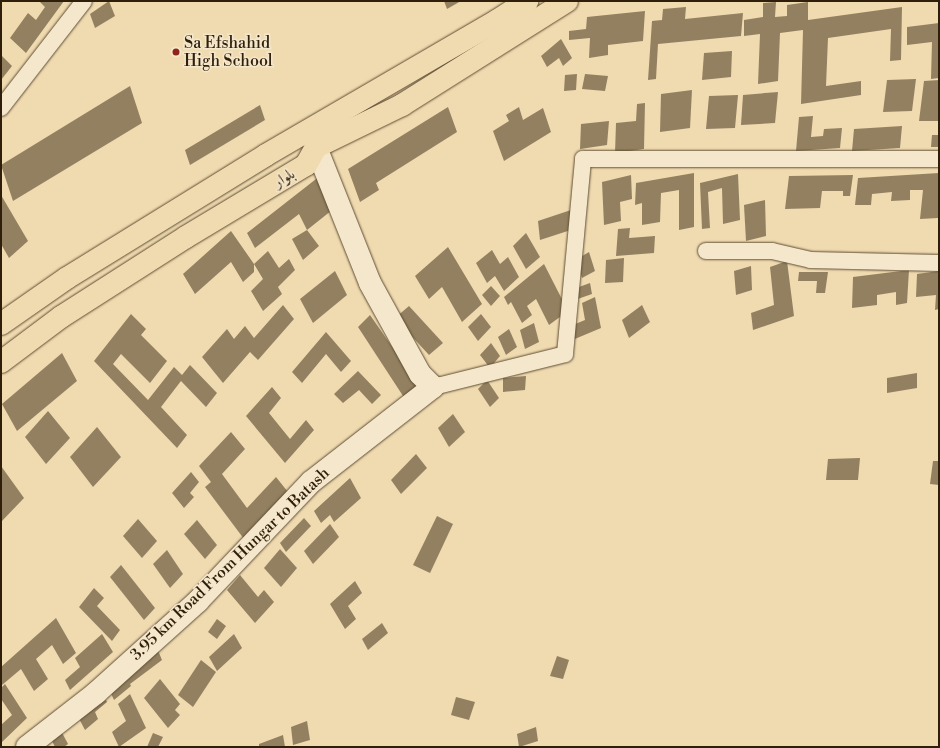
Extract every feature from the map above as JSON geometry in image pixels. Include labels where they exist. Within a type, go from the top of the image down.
[{"type":"main road","name":"بلوار","points":[[1,362],[61,317],[186,237],[306,165],[316,147],[402,105],[504,29],[527,1]]},
{"type":"main road","name":"بلوار","points":[[1,324],[67,278],[266,155],[504,29],[567,1]]},
{"type":"street","points":[[1,108],[84,1]]},
{"type":"street","points":[[316,147],[370,283],[420,374],[433,387],[565,354],[582,159],[939,159]]},
{"type":"street","points":[[706,251],[772,250],[810,260],[939,263]]},
{"type":"street","name":"3.95 km Road From Hungar to Batash","points":[[27,747],[96,693],[198,601],[311,482],[433,387]]},
{"type":"building","points":[[39,1],[64,1],[26,53],[10,38],[28,13],[36,20],[45,7]]},
{"type":"building","points":[[109,1],[115,16],[95,28],[90,14]]},
{"type":"building","points":[[444,1],[461,1],[447,9]]},
{"type":"building","points":[[776,2],[775,17],[787,16],[787,5],[808,2],[808,20],[902,7],[901,60],[890,61],[891,29],[828,38],[826,86],[861,81],[861,95],[801,104],[803,30],[780,33],[778,81],[758,84],[760,34],[744,36],[744,20],[763,17],[763,3]]},
{"type":"building","points":[[686,7],[685,19],[743,13],[741,36],[658,44],[656,79],[648,80],[652,21],[662,20],[663,9]]},
{"type":"building","points":[[645,11],[643,41],[608,45],[608,55],[589,58],[590,38],[569,40],[569,31],[586,29],[587,17]]},
{"type":"building","points":[[939,23],[939,78],[931,79],[932,42],[907,45],[907,27]]},
{"type":"building","points":[[561,39],[572,58],[563,66],[559,58],[547,67],[541,56]]},
{"type":"building","points":[[732,51],[731,77],[702,80],[704,53]]},
{"type":"building","points":[[1,55],[12,66],[1,80]]},
{"type":"building","points":[[577,74],[576,90],[564,91],[565,75]]},
{"type":"building","points":[[585,74],[608,76],[605,91],[582,89]]},
{"type":"building","points":[[916,79],[912,111],[883,112],[887,80]]},
{"type":"building","points":[[939,80],[939,121],[919,121],[924,81]]},
{"type":"building","points":[[130,86],[142,123],[13,201],[1,165]]},
{"type":"building","points":[[692,90],[690,128],[660,132],[661,94]]},
{"type":"building","points":[[778,92],[775,123],[741,125],[743,95]]},
{"type":"building","points":[[738,95],[735,128],[706,129],[709,96]]},
{"type":"building","points":[[645,103],[644,149],[615,153],[616,123],[636,121],[637,104]]},
{"type":"building","points":[[260,105],[265,120],[190,165],[185,150]]},
{"type":"building","points":[[448,107],[457,132],[376,183],[379,190],[360,202],[348,169]]},
{"type":"building","points":[[519,107],[523,120],[543,108],[551,132],[504,161],[493,131],[509,121],[506,115]]},
{"type":"building","points":[[813,116],[811,137],[823,136],[824,129],[842,128],[840,148],[796,151],[799,117]]},
{"type":"building","points":[[609,121],[607,145],[580,149],[581,124]]},
{"type":"building","points":[[902,126],[900,148],[852,151],[854,129]]},
{"type":"building","points":[[932,135],[939,135],[939,147],[931,147]]},
{"type":"building","points":[[325,172],[341,203],[307,230],[299,214],[255,248],[247,233]]},
{"type":"building","points":[[694,173],[694,227],[679,230],[679,190],[661,193],[660,222],[642,225],[642,203],[635,205],[636,183]]},
{"type":"building","points":[[939,173],[938,218],[920,219],[923,190],[910,190],[910,200],[891,201],[892,192],[872,194],[871,205],[855,205],[858,178]]},
{"type":"building","points":[[738,174],[740,220],[723,224],[722,188],[708,192],[710,228],[702,229],[700,183]]},
{"type":"building","points":[[631,175],[632,199],[620,202],[621,221],[604,225],[602,182]]},
{"type":"building","points":[[853,175],[850,196],[843,196],[843,191],[822,191],[820,208],[785,209],[789,176]]},
{"type":"building","points":[[1,195],[28,241],[9,258],[1,244]]},
{"type":"building","points":[[765,200],[766,236],[746,241],[744,205]]},
{"type":"building","points":[[577,208],[580,227],[540,240],[538,221]]},
{"type":"building","points":[[630,228],[629,238],[655,236],[654,253],[616,256],[618,229]]},
{"type":"building","points":[[307,230],[319,246],[303,260],[292,239]]},
{"type":"building","points":[[231,231],[254,264],[254,272],[243,282],[231,262],[195,294],[183,274]]},
{"type":"building","points":[[526,233],[540,257],[526,269],[513,246]]},
{"type":"building","points":[[448,247],[482,304],[462,322],[442,287],[429,299],[415,276]]},
{"type":"building","points":[[492,250],[500,264],[508,257],[519,277],[504,291],[495,276],[487,283],[476,263]]},
{"type":"building","points":[[268,251],[279,268],[289,259],[295,270],[278,287],[282,294],[263,311],[251,291],[263,279],[254,264]]},
{"type":"building","points":[[589,252],[595,271],[582,278],[579,269],[567,265]]},
{"type":"building","points":[[624,258],[623,282],[605,283],[606,260]]},
{"type":"building","points":[[787,261],[794,316],[753,330],[751,313],[774,305],[770,267]]},
{"type":"building","points":[[544,264],[568,311],[549,325],[536,299],[527,306],[532,315],[522,323],[511,302],[508,305],[504,297]]},
{"type":"building","points":[[751,266],[752,290],[736,295],[734,271]]},
{"type":"building","points":[[909,270],[907,303],[896,305],[896,292],[877,295],[877,305],[852,308],[853,277]]},
{"type":"building","points":[[335,271],[347,295],[313,323],[300,299]]},
{"type":"building","points":[[939,271],[939,309],[935,310],[936,295],[916,297],[917,274]]},
{"type":"building","points":[[799,272],[828,272],[825,293],[816,293],[817,281],[798,281]]},
{"type":"building","points":[[590,283],[592,294],[569,302],[568,291]]},
{"type":"building","points":[[491,286],[500,296],[491,306],[482,295]]},
{"type":"building","points":[[595,297],[601,328],[570,341],[568,327],[585,320],[582,303]]},
{"type":"building","points":[[283,305],[294,319],[258,360],[250,352],[223,383],[202,357],[227,329],[234,339],[245,326],[254,338]]},
{"type":"building","points":[[642,305],[650,322],[629,338],[622,320]]},
{"type":"building","points":[[409,306],[443,343],[429,355],[395,318]]},
{"type":"building","points":[[131,314],[146,329],[141,335],[167,361],[150,383],[121,354],[113,364],[148,400],[174,367],[182,375],[190,365],[217,393],[206,407],[181,381],[161,407],[187,435],[177,448],[94,361]]},
{"type":"building","points":[[481,314],[491,327],[478,341],[468,327]]},
{"type":"building","points":[[370,315],[395,351],[404,342],[427,377],[405,399],[358,327]]},
{"type":"building","points":[[534,323],[539,342],[525,349],[520,330]]},
{"type":"building","points":[[509,329],[517,347],[506,355],[498,337]]},
{"type":"building","points":[[326,332],[351,361],[341,372],[326,354],[302,383],[292,372]]},
{"type":"building","points":[[491,343],[500,356],[490,368],[480,355]]},
{"type":"building","points":[[62,353],[77,381],[17,431],[2,404]]},
{"type":"building","points":[[358,371],[381,395],[372,404],[359,390],[343,403],[334,394]]},
{"type":"building","points":[[917,373],[917,388],[887,393],[887,378]]},
{"type":"building","points":[[526,376],[525,390],[503,392],[503,378]]},
{"type":"building","points":[[487,380],[499,398],[490,407],[478,389]]},
{"type":"building","points":[[272,387],[281,398],[269,413],[290,439],[306,420],[314,430],[285,463],[246,416]]},
{"type":"building","points":[[48,411],[70,438],[46,464],[25,437]]},
{"type":"building","points":[[453,414],[465,432],[449,447],[438,428]]},
{"type":"building","points":[[97,427],[121,457],[93,487],[70,457]]},
{"type":"building","points":[[231,432],[245,449],[222,474],[247,508],[276,477],[288,492],[244,539],[205,487],[211,482],[199,466]]},
{"type":"building","points":[[416,454],[427,468],[401,494],[391,480]]},
{"type":"building","points":[[860,458],[858,480],[826,480],[828,459]]},
{"type":"building","points":[[933,461],[939,461],[939,485],[930,484]]},
{"type":"building","points":[[1,466],[24,498],[1,522]]},
{"type":"building","points":[[191,472],[199,482],[190,493],[194,497],[184,508],[172,493]]},
{"type":"building","points":[[350,478],[361,498],[334,522],[330,515],[321,523],[314,511]]},
{"type":"building","points":[[437,516],[453,524],[430,573],[413,565]]},
{"type":"building","points":[[304,518],[311,526],[286,552],[280,543]]},
{"type":"building","points":[[138,519],[157,541],[142,558],[123,536]]},
{"type":"building","points":[[197,520],[217,545],[205,559],[184,534]]},
{"type":"building","points":[[330,524],[339,537],[313,564],[304,551]]},
{"type":"building","points":[[280,549],[297,568],[281,587],[264,568]]},
{"type":"building","points":[[167,550],[183,574],[170,588],[153,564]]},
{"type":"building","points":[[121,565],[155,608],[144,620],[110,577]]},
{"type":"building","points":[[240,575],[258,597],[264,590],[274,602],[255,623],[227,590]]},
{"type":"building","points":[[355,581],[362,593],[348,606],[356,619],[345,629],[330,604]]},
{"type":"building","points":[[94,588],[104,598],[97,606],[120,630],[112,641],[79,607]]},
{"type":"building","points":[[56,618],[76,653],[63,664],[52,645],[36,659],[48,679],[34,691],[21,669],[2,685],[1,667]]},
{"type":"building","points":[[217,619],[226,626],[217,639],[208,632]]},
{"type":"building","points":[[382,623],[388,633],[368,650],[362,639]]},
{"type":"building","points":[[102,634],[113,652],[70,690],[65,680],[80,667],[75,658]]},
{"type":"building","points":[[234,634],[242,648],[217,671],[209,657]]},
{"type":"building","points":[[157,648],[162,660],[130,684],[131,686],[114,700],[107,685]]},
{"type":"building","points":[[557,656],[569,660],[563,679],[550,676]]},
{"type":"building","points":[[201,660],[216,672],[193,707],[178,695]]},
{"type":"building","points":[[160,679],[180,704],[175,710],[180,715],[168,728],[144,698]]},
{"type":"building","points":[[5,684],[27,718],[1,743],[1,725],[12,715],[1,699],[1,688]]},
{"type":"building","points":[[101,691],[107,702],[95,712],[98,719],[85,730],[75,711]]},
{"type":"building","points":[[130,694],[146,728],[119,747],[112,732],[126,721],[118,704]]},
{"type":"building","points":[[456,697],[475,702],[469,720],[451,715]]},
{"type":"building","points":[[307,721],[310,740],[293,745],[291,727]]},
{"type":"building","points":[[59,727],[68,744],[64,747],[55,747],[49,735]]},
{"type":"building","points":[[536,727],[538,741],[519,747],[517,734]]},
{"type":"building","points":[[153,733],[163,737],[158,747],[147,747]]},
{"type":"building","points":[[283,735],[285,747],[259,747],[259,744]]},
{"type":"place","name":"Sa Efshahid High School","points":[[176,52]]}]
